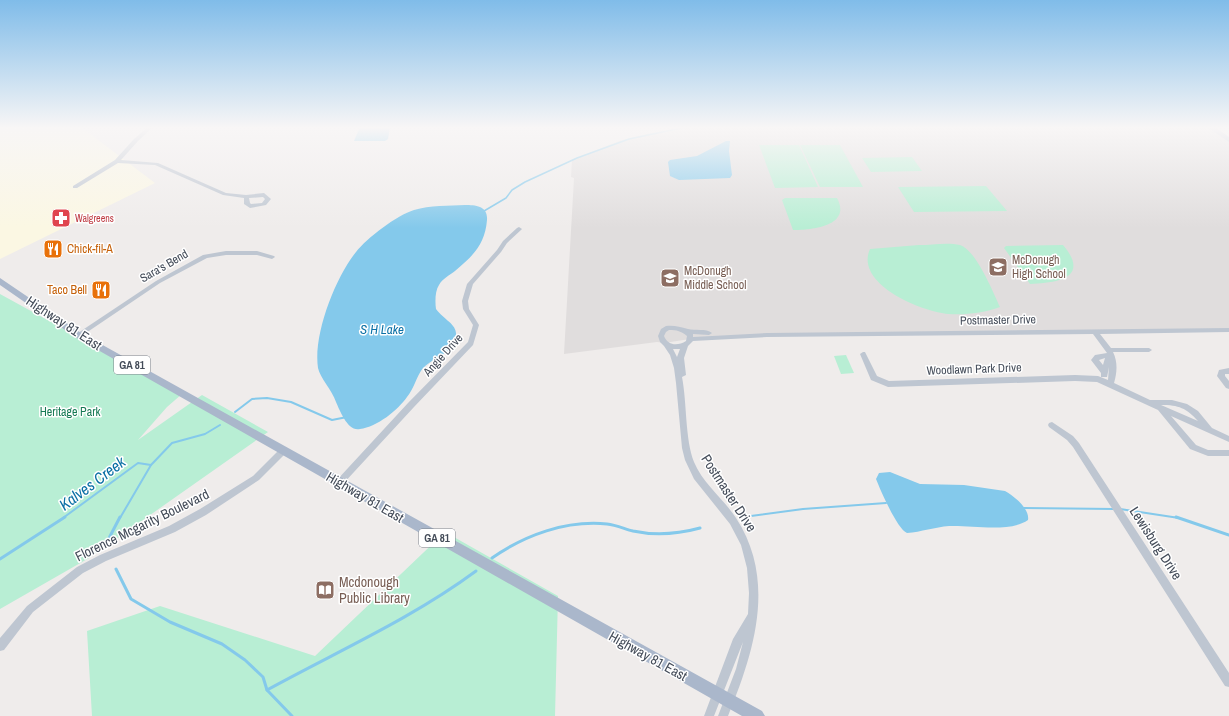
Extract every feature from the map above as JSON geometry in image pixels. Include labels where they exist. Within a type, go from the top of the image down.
[{"type":"main road","name":"Highway 81 East","points":[[0,281],[78,335],[757,716]]},
{"type":"street","points":[[75,187],[117,161],[156,164],[226,194],[246,196]]},
{"type":"street","name":"Angie Drive","points":[[339,482],[471,343],[476,324],[466,309],[465,301],[470,284],[505,242],[519,229]]},
{"type":"street","name":"Sara's Bend","points":[[78,335],[158,282],[204,256],[226,253],[257,253],[272,257]]},
{"type":"street","points":[[681,388],[674,354],[661,338],[662,334],[666,330],[675,328],[702,333],[756,332],[767,335]]},
{"type":"street","name":"Postmaster Drive","points":[[767,335],[1229,330]]},
{"type":"street","points":[[686,331],[690,335],[690,340]]},
{"type":"street","points":[[1095,332],[1110,353],[1114,364],[1107,382]]},
{"type":"street","points":[[681,388],[683,385],[680,358],[685,346],[690,340],[767,335]]},
{"type":"street","points":[[667,345],[678,347],[685,346]]},
{"type":"street","points":[[1107,382],[1104,372],[1095,360],[1098,357],[1110,353],[1149,350]]},
{"type":"street","points":[[1104,372],[1110,353]]},
{"type":"street","name":"Woodlawn Park Drive","points":[[863,354],[874,378],[888,384],[1081,377],[1107,382],[1229,439]]},
{"type":"street","points":[[1229,371],[1223,372],[1221,375],[1229,386]]},
{"type":"street","name":"Postmaster Drive","points":[[681,388],[686,441],[692,468],[734,522],[748,552],[753,583],[753,613],[743,663],[723,698]]},
{"type":"street","name":"Woodlawn Park Drive","points":[[1150,402],[1174,402],[1184,405],[1194,411],[1209,430]]},
{"type":"street","name":"Woodlawn Park Drive","points":[[1161,408],[1193,447],[1208,453],[1229,453]]},
{"type":"street","name":"Lewisburg Drive","points":[[1052,425],[1070,438],[1076,445],[1229,682]]},
{"type":"street","name":"Woodlawn Park Drive","points":[[1219,434],[1229,434]]},
{"type":"street","name":"Florence Mcgarity Boulevard","points":[[0,646],[30,609],[80,570],[103,558],[165,532],[203,512],[256,478],[284,450]]},
{"type":"street","points":[[709,716],[723,698]]},
{"type":"street","points":[[723,698],[723,716]]},
{"type":"shaded area","points":[[0,160],[125,160],[155,183],[0,259]]},
{"type":"shaded area","name":"McDonugh High School","points":[[572,160],[1229,160],[1229,329],[767,335],[690,339],[664,343],[657,342],[564,354],[574,178],[571,177]]},
{"type":"green space","points":[[765,160],[806,160],[818,187],[775,188]]},
{"type":"green space","points":[[807,160],[848,160],[863,187],[820,187]]},
{"type":"green space","points":[[864,160],[914,160],[922,171],[871,172]]},
{"type":"green space","points":[[986,186],[1007,211],[914,212],[898,187]]},
{"type":"green space","points":[[785,198],[837,198],[840,207],[839,215],[835,220],[819,227],[793,230],[782,200]]},
{"type":"green space","points":[[950,244],[960,245],[966,248],[978,263],[1000,307],[988,311],[968,314],[948,314],[937,312],[908,302],[893,294],[872,274],[868,262],[870,249]]},
{"type":"green space","points":[[1063,245],[1071,256],[1073,265],[1072,272],[1060,280],[1030,284],[1004,248],[1006,246]]},
{"type":"green space","name":"Heritage Park","points":[[0,294],[182,394],[167,407],[138,440],[202,395],[268,432],[89,558],[0,609]]},
{"type":"green space","points":[[846,355],[854,373],[841,374],[834,356]]},
{"type":"green space","points":[[445,532],[558,596],[555,716],[92,716],[87,631],[160,606],[315,656]]},
{"type":"water","points":[[670,160],[730,160],[732,175],[730,178],[679,180],[670,176],[668,162]]},
{"type":"water","name":"S H Lake","points":[[473,205],[483,209],[486,212],[487,220],[484,236],[473,254],[442,281],[437,290],[435,300],[436,309],[453,326],[456,335],[455,341],[451,349],[423,368],[409,394],[393,412],[367,428],[356,429],[345,420],[318,368],[317,355],[322,324],[333,291],[340,276],[356,252],[367,240],[399,217],[414,210],[426,207]]},
{"type":"water","points":[[890,472],[920,484],[964,485],[1005,491],[1017,499],[1024,507],[1027,512],[1028,520],[1011,526],[990,528],[949,526],[907,533],[898,524],[876,479],[879,473]]},
{"type":"waterway","name":"Kalves Creek","points":[[484,211],[506,198],[512,190],[525,182],[572,160]]},
{"type":"waterway","name":"Kalves Creek","points":[[235,412],[252,399],[267,398],[291,402],[332,420],[347,417]]},
{"type":"waterway","name":"Kalves Creek","points":[[151,465],[172,443],[205,434],[220,425]]},
{"type":"waterway","name":"Kalves Creek","points":[[63,518],[138,463],[151,465]]},
{"type":"waterway","points":[[120,518],[151,465]]},
{"type":"waterway","points":[[751,516],[803,509],[886,503]]},
{"type":"waterway","points":[[1024,508],[1114,509]]},
{"type":"waterway","points":[[1120,509],[1179,518]]},
{"type":"waterway","name":"Kalves Creek","points":[[0,559],[65,517]]},
{"type":"waterway","points":[[107,542],[120,517]]},
{"type":"waterway","points":[[1179,518],[1229,535]]},
{"type":"waterway","points":[[492,558],[518,542],[532,536],[576,524],[607,524],[642,533],[659,534],[683,532],[700,528]]},
{"type":"waterway","points":[[116,569],[131,599],[170,622],[222,644],[245,660],[263,677],[267,690]]},
{"type":"waterway","points":[[267,690],[374,634],[426,604],[476,571]]},
{"type":"waterway","points":[[267,690],[292,716]]},
{"type":"place","name":"Walgreens","points":[[61,218]]},
{"type":"place","name":"Chick-fil-A","points":[[53,249]]},
{"type":"place","name":"McDonugh High School","points":[[998,267]]},
{"type":"place","name":"McDonugh Middle School","points":[[670,278]]},
{"type":"place","name":"Taco Bell","points":[[101,290]]},
{"type":"place","name":"Mcdonough Public Library","points":[[325,590]]}]
